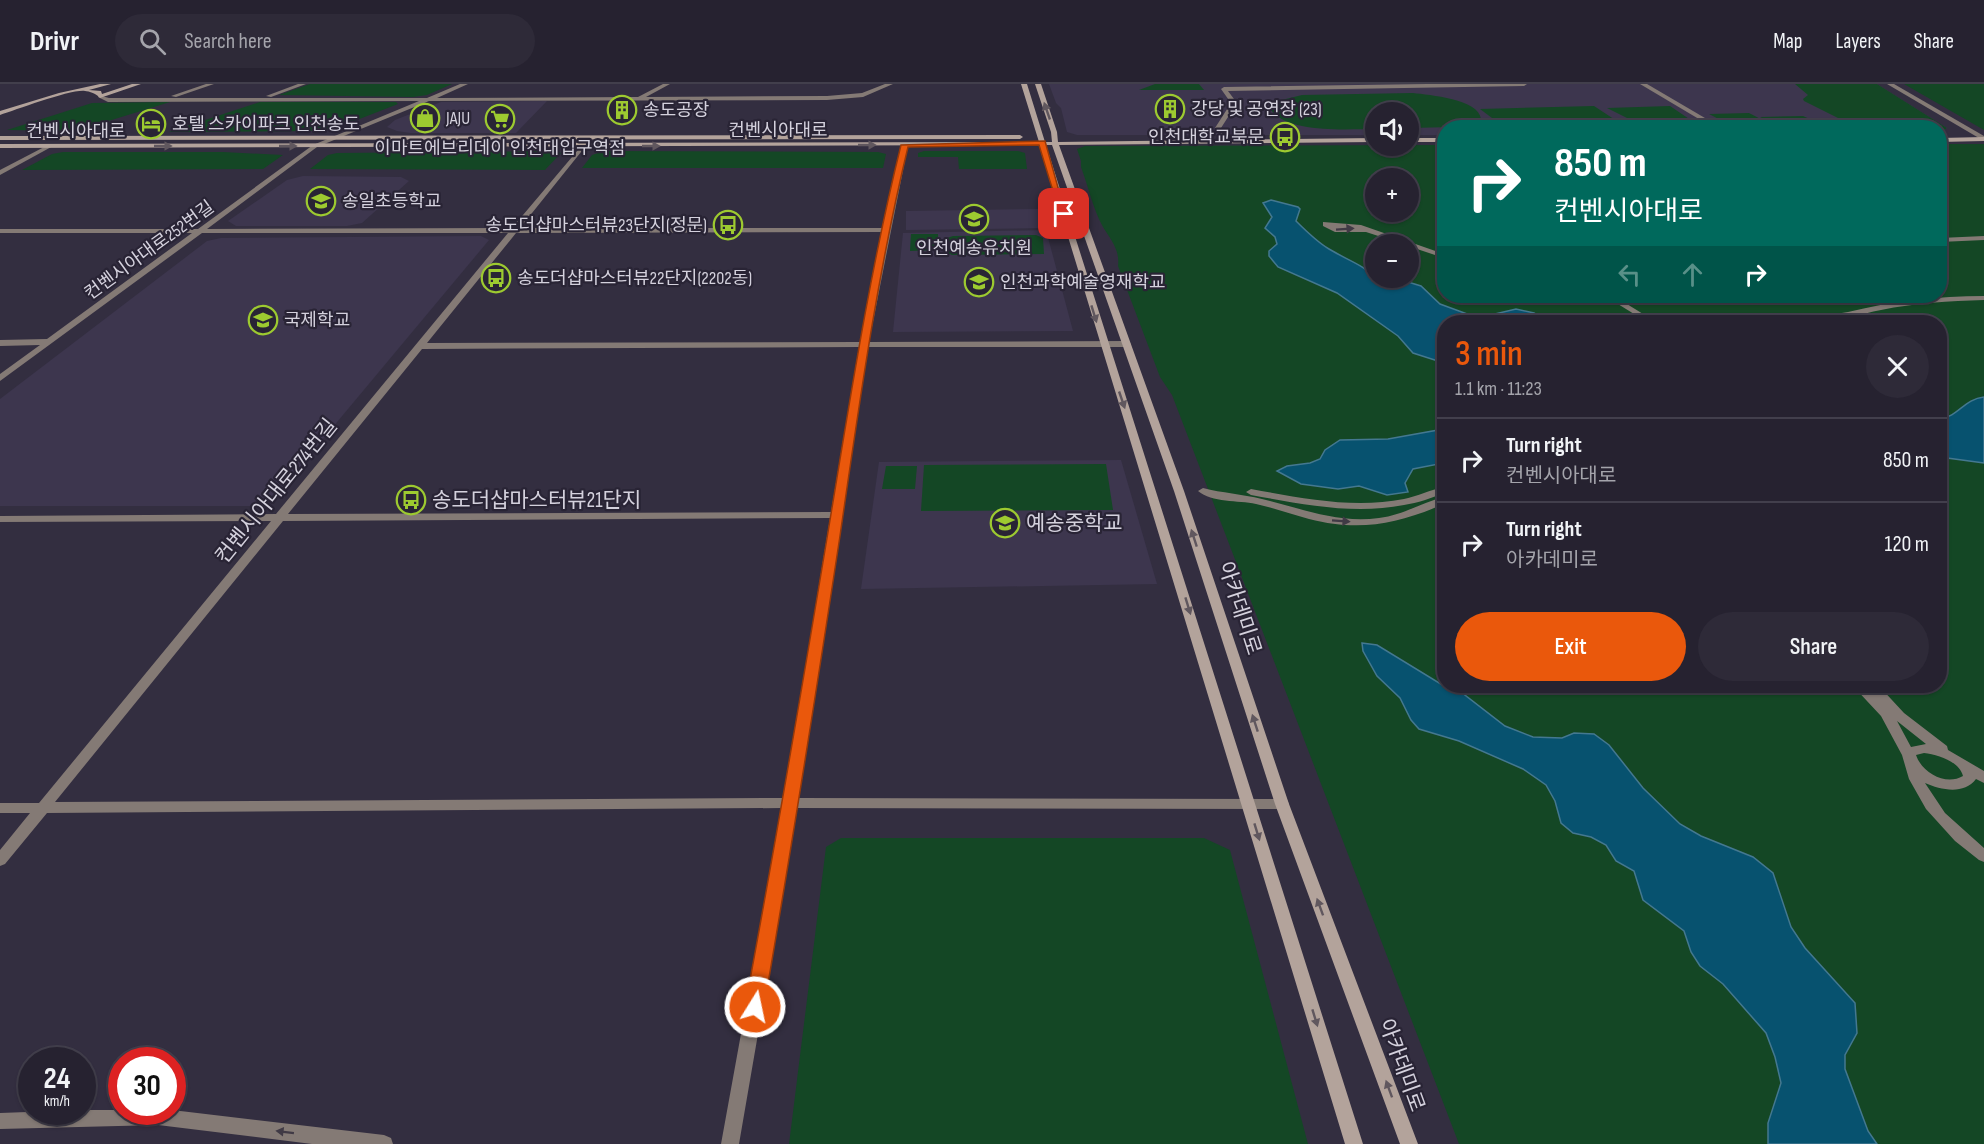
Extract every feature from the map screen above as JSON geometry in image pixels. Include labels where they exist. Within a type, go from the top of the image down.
[{"type":"main road","points":[[0,107],[78,84]]},
{"type":"main road","points":[[0,113],[61,94],[108,84]]},
{"type":"main road","points":[[61,94],[100,94],[138,84]]},
{"type":"main road","points":[[1024,84],[1103,345],[1152,490],[1354,1144]]},
{"type":"main road","name":"아카데미로","points":[[1038,84],[1056,140],[1056,149],[1127,344],[1282,804],[1409,1144]]},
{"type":"main road","points":[[985,136],[997,141],[986,144]]},
{"type":"main road","name":"컨벤시아대로","points":[[0,138],[985,136],[1041,140],[1365,139]]},
{"type":"main road","points":[[229,146],[256,144],[265,140],[242,137]]},
{"type":"main road","points":[[1947,139],[1984,138]]},
{"type":"main road","name":"컨벤시아대로","points":[[1056,140],[1365,139]]},
{"type":"main road","points":[[1419,139],[1437,139]]},
{"type":"main road","name":"컨벤시아대로","points":[[0,146],[905,145],[986,144],[1041,140]]},
{"type":"street","points":[[162,100],[211,84]]},
{"type":"street","points":[[259,100],[303,84]]},
{"type":"street","name":"컨벤시아대로252번길","points":[[0,378],[315,146],[465,84]]},
{"type":"street","points":[[638,98],[667,84]]},
{"type":"street","points":[[100,94],[108,100],[840,98],[872,93],[890,84]]},
{"type":"street","points":[[1222,138],[1218,128],[1234,103],[1224,90],[1388,89],[1524,84]]},
{"type":"street","points":[[1642,84],[1705,120]]},
{"type":"street","points":[[1890,84],[1984,138]]},
{"type":"street","points":[[730,1144],[791,803],[884,230],[905,145]]},
{"type":"street","points":[[0,172],[50,146]]},
{"type":"street","name":"컨벤시아대로274번길","points":[[0,860],[583,146]]},
{"type":"street","points":[[0,231],[884,230]]},
{"type":"street","points":[[1367,230],[1437,254]]},
{"type":"street","points":[[1947,240],[1984,238]]},
{"type":"street","points":[[1947,298],[1984,297]]},
{"type":"street","points":[[1843,315],[1890,303]]},
{"type":"street","points":[[1619,304],[1639,315]]},
{"type":"street","points":[[0,343],[49,342]]},
{"type":"street","points":[[420,346],[1127,344]]},
{"type":"street","points":[[1437,492],[1403,502],[1363,506],[1313,503],[1237,489],[1212,488],[1203,492],[1214,496],[1262,502],[1309,518],[1373,522],[1399,518],[1437,503]]},
{"type":"street","points":[[1309,518],[1313,503]]},
{"type":"street","points":[[1363,506],[1373,522]]},
{"type":"street","points":[[0,519],[836,515]]},
{"type":"street","points":[[1866,693],[1886,713],[1909,758],[1925,800],[1958,836],[1984,856]]},
{"type":"street","points":[[1878,693],[1899,716],[1984,778]]},
{"type":"street","points":[[1909,758],[1917,749],[1924,748],[1957,759],[1970,774],[1965,783]]},
{"type":"street","points":[[1909,758],[1927,777],[1948,784]]},
{"type":"street","points":[[1925,800],[1930,786],[1984,783]]},
{"type":"street","points":[[0,808],[791,803],[1282,804]]},
{"type":"street","points":[[0,1121],[158,1117],[384,1144]]},
{"type":"shaded area","points":[[1049,84],[1877,84],[1934,120],[1437,120],[1437,135],[1419,135],[1419,102],[1365,102],[1365,135],[1077,135],[1067,132],[1061,108],[1056,103]]},
{"type":"shaded area","points":[[547,101],[516,133],[410,133],[387,127],[395,120],[441,102]]},
{"type":"shaded area","name":"송일초등학교","points":[[303,176],[401,177],[409,181],[362,223],[347,226],[236,226],[228,221],[287,180]]},
{"type":"shaded area","name":"인천예송유치원","points":[[1039,209],[1044,228],[906,230],[906,211]]},
{"type":"shaded area","name":"인천과학예술영재학교","points":[[1046,230],[1073,331],[893,332],[903,233]]},
{"type":"shaded area","name":"국제학교","points":[[481,236],[489,240],[272,500],[251,506],[0,506],[0,399],[207,241],[221,238]]},
{"type":"shaded area","name":"예송중학교","points":[[1121,460],[1157,584],[861,589],[879,462]]},
{"type":"green space","points":[[310,84],[452,84],[427,95],[413,97],[279,95]]},
{"type":"green space","points":[[1155,84],[1199,84],[1204,90],[1139,90]]},
{"type":"green space","points":[[1795,84],[1877,84],[1934,120],[1842,120],[1804,101],[1803,99],[1808,95]]},
{"type":"green space","points":[[1904,84],[1984,84],[1984,130]]},
{"type":"green space","points":[[1413,93],[1463,103],[1478,112],[1481,119],[1437,120],[1437,127],[1419,128],[1419,102],[1365,102],[1365,129],[1305,127],[1280,118],[1271,110],[1274,102],[1302,95]]},
{"type":"green space","points":[[170,102],[76,131],[7,130],[92,103]]},
{"type":"green space","points":[[260,102],[396,102],[398,104],[344,125],[314,131],[169,132]]},
{"type":"green space","points":[[1594,106],[1615,120],[1495,120],[1480,109]]},
{"type":"green space","points":[[1670,106],[1691,120],[1631,120],[1607,108]]},
{"type":"green space","points":[[1749,113],[1762,120],[1721,120],[1709,114]]},
{"type":"green space","points":[[1803,116],[1812,120],[1766,120],[1760,117]]},
{"type":"green space","points":[[1947,144],[1984,144],[1984,1144],[1459,1144],[1172,395],[1160,377],[1118,266],[1116,250],[1096,213],[1077,149],[1085,146],[1365,145],[1365,156],[1419,156],[1419,145],[1437,145],[1437,303],[1947,303]]},
{"type":"green space","points":[[556,151],[561,153],[545,170],[310,169],[328,155],[337,153]]},
{"type":"green space","points":[[604,151],[878,152],[886,154],[883,168],[582,168],[592,155]]},
{"type":"green space","points":[[924,151],[1018,151],[1025,153],[1027,169],[959,169],[958,157],[918,157],[918,153]]},
{"type":"green space","points":[[63,152],[223,152],[283,155],[263,169],[22,170],[52,154]]},
{"type":"green space","points":[[911,234],[938,234],[938,250],[910,251]]},
{"type":"green space","points":[[1036,235],[1043,238],[1044,254],[952,255],[946,252],[947,238],[953,236]]},
{"type":"green space","points":[[1106,464],[1113,510],[921,511],[924,465]]},
{"type":"green space","points":[[886,466],[917,466],[915,489],[882,489]]},
{"type":"green space","points":[[841,838],[1204,838],[1230,850],[1308,1144],[789,1144],[826,847]]},
{"type":"water","points":[[1271,200],[1298,207],[1300,209],[1296,221],[1312,236],[1329,249],[1365,268],[1365,288],[1419,288],[1419,285],[1437,303],[1470,315],[1437,315],[1437,361],[1413,353],[1398,336],[1337,293],[1278,267],[1269,256],[1269,251],[1277,244],[1275,237],[1265,228],[1272,217],[1263,203]]},
{"type":"water","points":[[1516,309],[1537,315],[1491,315]]},
{"type":"water","points":[[1984,397],[1984,463],[1947,458],[1947,417],[1977,398]]},
{"type":"water","points":[[1437,430],[1437,464],[1413,469],[1405,483],[1408,492],[1387,495],[1359,486],[1338,489],[1301,484],[1277,471],[1287,466],[1310,463],[1320,459],[1325,450],[1340,440],[1388,439]]},
{"type":"water","points":[[1362,643],[1377,645],[1437,682],[1437,693],[1462,693],[1505,726],[1533,737],[1562,738],[1574,733],[1594,734],[1609,745],[1643,788],[1680,824],[1701,836],[1753,857],[1773,873],[1791,927],[1805,948],[1855,1003],[1857,1033],[1845,1055],[1845,1069],[1868,1131],[1877,1144],[1768,1144],[1768,1123],[1781,1083],[1766,1033],[1723,984],[1700,966],[1691,952],[1684,931],[1643,900],[1634,871],[1616,861],[1606,845],[1591,837],[1573,833],[1561,823],[1555,801],[1546,785],[1523,769],[1459,741],[1419,729],[1411,720],[1400,698],[1377,676],[1363,651]]},
{"type":"place","name":"강당 및 공연장 (23)","points":[[1170,109]]},
{"type":"place","name":"송도공장","points":[[622,110]]},
{"type":"place","name":"JAJU","points":[[425,118]]},
{"type":"place","name":"이마트에브리데이 인천대입구역점","points":[[500,119]]},
{"type":"place","name":"호텔 스카이파크 인천송도","points":[[151,124]]},
{"type":"place","name":"인천대학교북문","points":[[1285,137]]},
{"type":"place","name":"송일초등학교","points":[[321,201]]},
{"type":"place","name":"인천예송유치원","points":[[974,219]]},
{"type":"place","name":"송도더샵마스터뷰23단지(정문)","points":[[728,225]]},
{"type":"place","name":"송도더샵마스터뷰22단지(2202동)","points":[[496,278]]},
{"type":"place","name":"인천과학예술영재학교","points":[[979,282]]},
{"type":"place","name":"국제학교","points":[[263,320]]},
{"type":"place","name":"송도더샵마스터뷰21단지","points":[[411,500]]},
{"type":"place","name":"예송중학교","points":[[1005,523]]},
{"type":"route","points":[[755,1007],[791,803],[867,327],[884,230],[905,145],[1042,143],[1064,214]]}]
